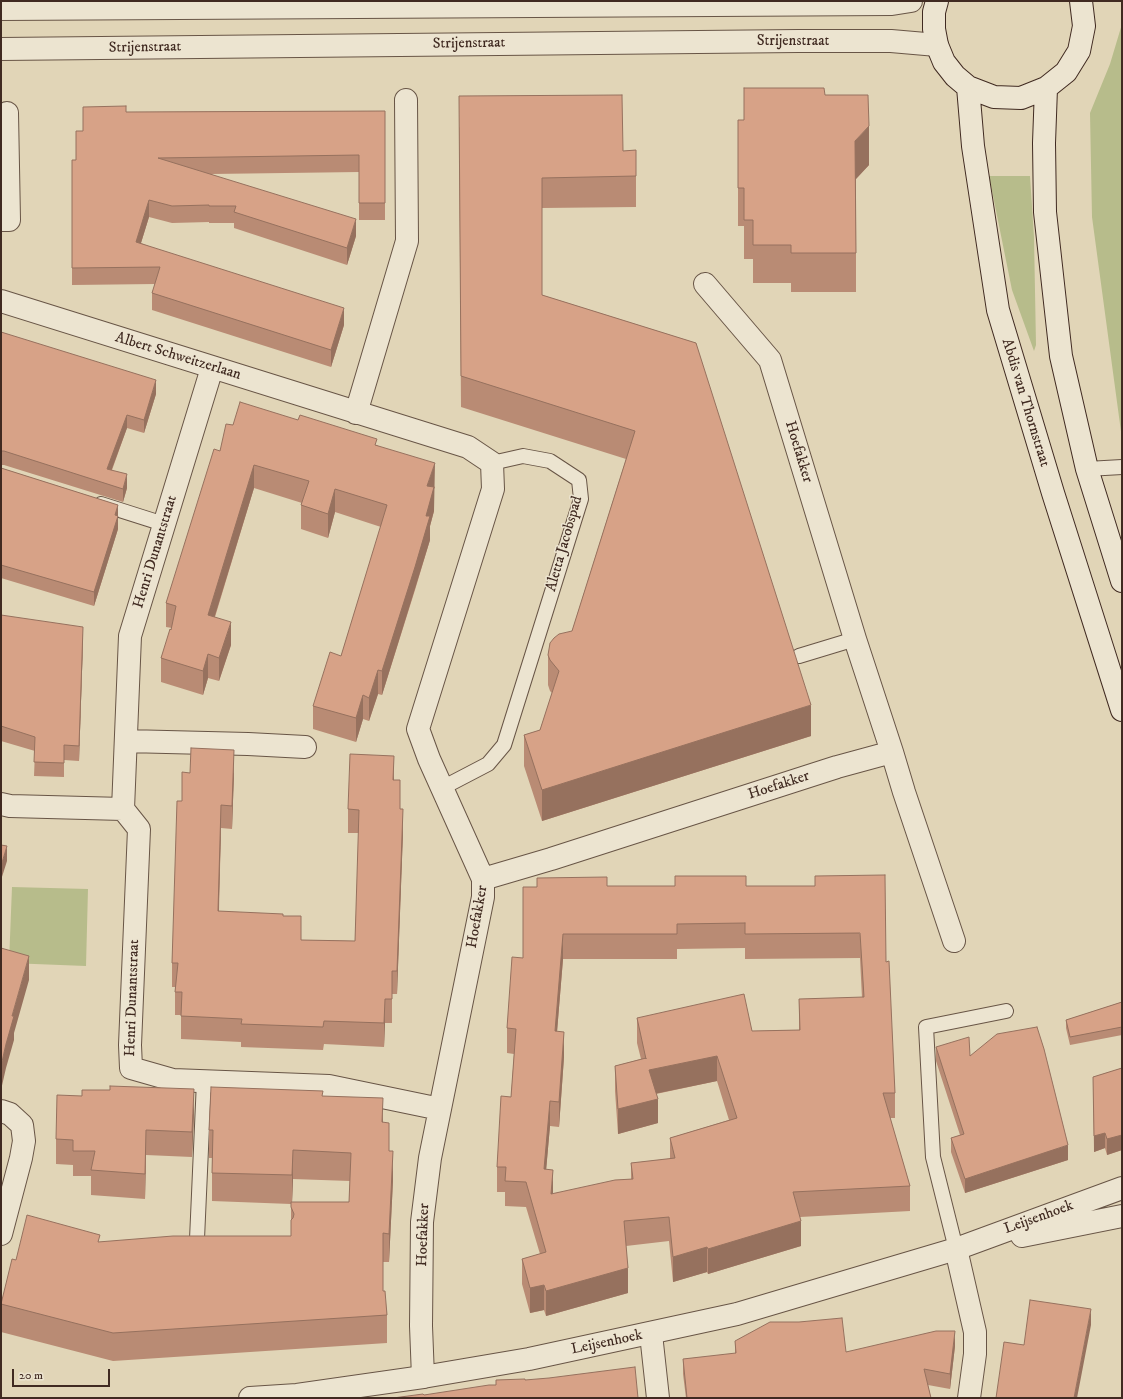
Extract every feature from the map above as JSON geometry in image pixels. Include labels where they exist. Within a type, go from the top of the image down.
[{"type":"street","points":[[1,9],[892,4],[911,1]]},
{"type":"street","points":[[937,1],[934,12],[934,29],[937,45],[944,62],[955,76],[968,87],[994,97],[1021,98],[1046,88],[1066,72],[1079,51],[1084,26],[1081,1]]},
{"type":"street","name":"Strijenstraat","points":[[1,49],[782,41],[891,41],[937,45]]},
{"type":"street","name":"Abdis van Thornstraat","points":[[968,87],[973,146],[998,310],[1055,501],[1122,710]]},
{"type":"street","points":[[1046,88],[1044,143],[1046,219],[1061,356],[1087,469],[1122,581]]},
{"type":"street","points":[[356,413],[408,241],[406,100]]},
{"type":"street","points":[[1,220],[9,220],[6,113]]},
{"type":"street","name":"Hoefakker","points":[[704,284],[770,360],[855,639],[954,941]]},
{"type":"street","name":"Albert Schweitzerlaan","points":[[1,301],[468,447],[492,463]]},
{"type":"street","name":"Henri Dunantstraat","points":[[212,368],[130,636],[123,809],[139,829],[131,1068],[173,1080],[329,1086],[440,1109]]},
{"type":"street","points":[[482,879],[418,730],[493,489],[492,463]]},
{"type":"street","points":[[126,742],[248,744],[305,748]]},
{"type":"street","name":"Hoefakker","points":[[423,1377],[421,1326],[422,1222],[430,1158],[482,897],[482,879],[551,859],[837,767],[892,752]]},
{"type":"street","points":[[1,804],[10,806],[123,809]]},
{"type":"street","points":[[1,1112],[10,1114],[22,1125],[24,1141],[22,1158],[1,1234]]},
{"type":"street","name":"Leijsenhoek","points":[[250,1398],[297,1396],[529,1359],[651,1334],[737,1314],[956,1249],[1122,1188]]},
{"type":"street","name":"Leijsenhoek","points":[[956,1249],[1122,1216]]},
{"type":"street","points":[[956,1249],[976,1332],[975,1354],[969,1398]]},
{"type":"street","points":[[651,1334],[658,1398]]},
{"type":"lane","name":"Aletta Jacobspad","points":[[442,788],[488,764],[504,745],[581,499],[579,480],[550,461],[523,456],[492,463]]},
{"type":"lane","points":[[1087,469],[1122,467]]},
{"type":"lane","points":[[90,501],[164,524]]},
{"type":"lane","points":[[799,656],[855,639]]},
{"type":"lane","points":[[956,1249],[933,1157],[926,1027],[1006,1011]]},
{"type":"lane","points":[[197,1239],[204,1082]]},
{"type":"lane","points":[[183,1239],[212,1239]]},
{"type":"green space","points":[[1122,24],[1122,439],[1092,217],[1090,113],[1110,64]]},
{"type":"green space","points":[[989,176],[1030,176],[1034,237],[1036,345],[1034,351],[1012,290]]},
{"type":"green space","points":[[12,887],[88,889],[86,966],[9,963]]},
{"type":"building","points":[[744,88],[824,88],[825,95],[868,95],[869,126],[855,141],[856,253],[791,253],[791,245],[753,245],[753,220],[744,220],[744,188],[738,188],[738,120],[744,120]]},
{"type":"building","points":[[622,95],[623,151],[636,150],[636,176],[542,178],[542,295],[696,343],[811,705],[542,790],[524,735],[540,730],[559,671],[548,655],[550,643],[559,634],[572,631],[635,431],[461,376],[459,96]]},
{"type":"building","points":[[126,106],[126,112],[385,111],[385,203],[359,203],[359,155],[158,158],[356,219],[347,248],[234,212],[236,206],[172,206],[149,200],[136,242],[344,308],[331,350],[152,293],[160,267],[72,268],[72,160],[76,160],[76,131],[83,131],[83,107]]},
{"type":"building","points":[[1,332],[156,380],[144,420],[127,415],[107,469],[127,474],[123,489],[1,451]]},
{"type":"building","points":[[240,402],[298,420],[300,415],[377,439],[375,445],[435,463],[427,486],[434,487],[426,516],[430,516],[415,567],[382,671],[378,670],[369,698],[363,695],[356,718],[313,706],[330,652],[341,656],[387,505],[335,489],[328,514],[301,505],[309,481],[254,465],[208,615],[231,622],[219,658],[208,654],[203,671],[161,658],[170,629],[171,630],[176,606],[166,603],[214,449],[220,451],[226,424],[233,425]]},
{"type":"building","points":[[1,468],[118,505],[115,515],[118,516],[94,592],[1,565]]},
{"type":"building","points":[[1,615],[83,627],[79,746],[64,745],[64,763],[34,762],[35,737],[1,726]]},
{"type":"building","points":[[191,748],[234,750],[232,806],[221,805],[218,911],[301,916],[301,940],[355,941],[359,810],[348,809],[350,754],[394,756],[393,780],[400,780],[400,809],[403,809],[397,971],[392,971],[392,999],[385,999],[384,1023],[324,1021],[323,1027],[241,1024],[242,1019],[181,1016],[182,992],[175,992],[178,963],[172,963],[177,801],[182,801],[182,772],[190,773]]},
{"type":"building","points":[[1,845],[7,846],[1,866]]},
{"type":"building","points":[[885,875],[886,962],[889,961],[895,1093],[883,1093],[910,1186],[793,1192],[801,1221],[708,1249],[707,1247],[673,1257],[669,1217],[624,1221],[628,1268],[546,1291],[544,1285],[530,1288],[522,1259],[546,1252],[526,1182],[505,1181],[506,1167],[497,1167],[501,1096],[511,1097],[516,1029],[507,1028],[512,957],[523,958],[523,887],[537,887],[537,878],[607,877],[607,886],[675,886],[675,876],[746,876],[746,886],[815,886],[815,876]],"holes":[[[745,923],[745,934],[860,933],[864,997],[799,999],[800,1030],[752,1031],[744,994],[637,1018],[646,1058],[615,1066],[618,1109],[658,1099],[649,1070],[717,1056],[737,1118],[670,1138],[675,1158],[631,1163],[633,1179],[615,1180],[551,1194],[553,1170],[544,1169],[550,1101],[559,1102],[564,1032],[555,1031],[563,934],[677,934],[677,924]]]},
{"type":"building","points":[[1,948],[29,956],[12,1016],[14,1016],[1,1066]]},
{"type":"building","points":[[1122,1002],[1122,1027],[1070,1037],[1066,1020]]},
{"type":"building","points":[[1037,1027],[1068,1145],[965,1179],[951,1138],[964,1134],[936,1047],[969,1037],[970,1056],[997,1034]]},
{"type":"building","points":[[1122,1068],[1122,1135],[1107,1139],[1105,1133],[1094,1136],[1093,1077]]},
{"type":"building","points":[[110,1086],[194,1089],[192,1132],[146,1130],[145,1174],[91,1170],[95,1151],[73,1151],[73,1140],[56,1139],[57,1095],[82,1096],[82,1090],[110,1090]]},
{"type":"building","points":[[211,1087],[323,1091],[322,1096],[383,1098],[382,1122],[389,1123],[389,1151],[393,1151],[389,1234],[383,1233],[383,1291],[385,1291],[387,1315],[113,1333],[1,1304],[12,1259],[16,1260],[27,1215],[100,1235],[98,1242],[173,1236],[291,1236],[291,1220],[294,1214],[291,1207],[291,1202],[349,1202],[351,1153],[293,1150],[292,1175],[212,1173],[213,1130],[209,1130]]},
{"type":"building","points":[[1030,1300],[1091,1309],[1074,1398],[996,1398],[1004,1342],[1024,1345]]},
{"type":"building","points":[[842,1318],[846,1352],[936,1331],[955,1331],[950,1374],[924,1369],[931,1398],[687,1398],[683,1359],[736,1353],[735,1341],[770,1322],[799,1322]]},
{"type":"building","points":[[635,1367],[638,1398],[393,1398],[496,1385],[496,1380],[549,1378]]}]
